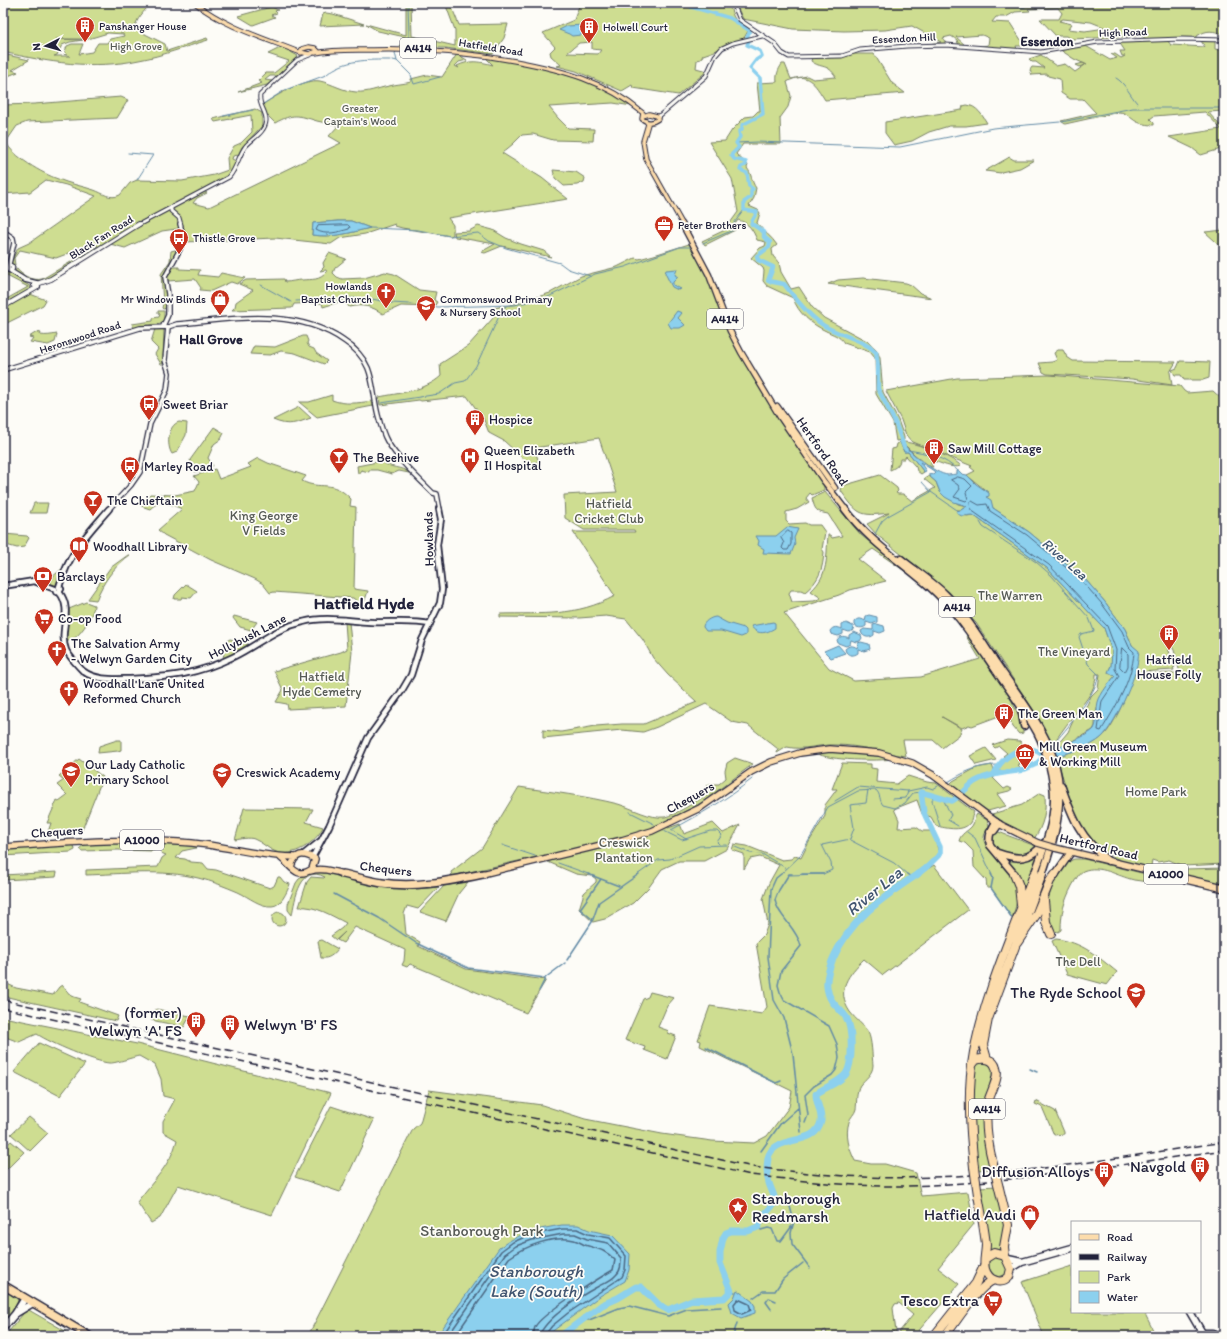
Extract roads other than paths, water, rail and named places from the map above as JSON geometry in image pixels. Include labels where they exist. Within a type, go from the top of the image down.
[{"type":"highway","points":[[195,3],[212,16],[228,25],[301,53],[301,50],[304,48]]},
{"type":"highway","name":"Hatfield Road","points":[[200,3],[216,15],[234,24],[296,48],[316,48],[327,50],[414,48],[454,50],[546,68],[578,76],[620,94],[643,113],[642,119],[646,121]]},
{"type":"highway","points":[[314,54],[318,51],[316,48]]},
{"type":"highway","name":"Hatfield Road","points":[[301,53],[314,54],[329,51],[401,49],[454,50]]},
{"type":"highway","name":"Hatfield Road","points":[[464,52],[547,65],[570,71],[622,93],[649,114]]},
{"type":"highway","points":[[643,116],[649,114],[658,115],[658,120],[653,122],[646,121]]},
{"type":"highway","name":"Hertford Road","points":[[646,121],[648,124],[644,134],[643,148],[646,158],[695,246],[709,275],[724,317],[741,352],[780,417],[823,480],[857,525],[882,548],[930,587],[957,614],[1021,707],[1047,751]]},
{"type":"highway","name":"Hertford Road","points":[[653,122],[650,126],[647,140],[649,158],[692,233],[708,266],[734,330],[771,396],[861,523],[883,544],[935,585],[960,610],[1042,731],[1047,751]]},
{"type":"highway","points":[[1021,707],[1024,726]]},
{"type":"highway","name":"A414","points":[[1047,751],[1074,823],[1093,854],[1108,861]]},
{"type":"highway","name":"A414","points":[[985,1262],[969,1119],[972,1065],[982,1017],[1047,839],[1054,800],[1051,762]]},
{"type":"highway","name":"A414","points":[[1006,1257],[1004,1247],[1008,1225],[989,1151],[986,1122],[989,1095],[998,1072],[994,1064],[987,1059],[982,1048],[982,1042],[994,998],[1047,860],[1056,832],[1059,814],[1058,778]]},
{"type":"highway","name":"A414","points":[[998,823],[994,831],[990,832],[987,842],[1017,877],[1021,890],[1021,909]]},
{"type":"highway","points":[[996,853],[1016,858],[1029,857],[1040,849],[1047,839]]},
{"type":"highway","name":"A414","points":[[1014,947],[1036,915],[1050,881],[1070,852]]},
{"type":"highway","points":[[1044,897],[1046,922],[1051,934]]},
{"type":"highway","points":[[972,1065],[979,1058],[987,1059]]},
{"type":"highway","points":[[934,1336],[976,1283],[985,1262],[994,1253],[1006,1257],[1012,1268],[1008,1279],[1003,1281],[994,1280],[988,1282],[980,1290],[945,1336]]},
{"type":"highway","points":[[985,1262],[988,1274],[994,1280]]},
{"type":"main road","points":[[733,3],[736,14],[740,20],[762,36]]},
{"type":"main road","points":[[658,115],[707,75],[715,56],[720,50],[730,44],[762,36]]},
{"type":"main road","name":"Essendon Hill","points":[[762,36],[773,42],[782,55],[786,57],[833,57],[846,55],[858,50],[907,46],[946,45],[1024,51]]},
{"type":"main road","name":"High Road","points":[[1024,51],[1046,51],[1104,41],[1188,39],[1224,40]]},
{"type":"main road","points":[[293,49],[299,55],[297,60]]},
{"type":"main road","points":[[297,60],[301,53]]},
{"type":"main road","points":[[297,60],[314,54]]},
{"type":"main road","name":"Black Fan Road","points":[[3,307],[145,220],[222,182],[236,171],[243,149],[266,123],[266,118],[260,107],[259,98],[263,91],[297,60]]},
{"type":"main road","name":"Chequers","points":[[310,871],[328,870],[382,882],[426,884],[460,879],[581,850],[652,831],[678,820],[714,800],[762,766],[782,758],[812,750],[830,749],[850,749],[892,756],[912,763],[927,771],[998,823],[1038,843]]},
{"type":"main road","name":"Chequers","points":[[3,847],[93,841],[146,840],[204,844],[280,857],[295,857]]},
{"type":"main road","name":"Hertford Road","points":[[1038,843],[1070,852],[1093,854]]},
{"type":"main road","points":[[280,857],[287,862],[291,868],[295,872],[305,873],[310,871],[314,859],[304,854],[295,857],[291,868]]},
{"type":"main road","name":"Chequers","points":[[314,859],[328,870]]},
{"type":"main road","name":"Hertford Road","points":[[1108,861],[1224,888]]},
{"type":"main road","points":[[3,1285],[89,1336]]},
{"type":"street","points":[[3,586],[34,581],[58,589],[65,568],[79,543],[131,485],[140,472],[150,424],[168,390],[169,382],[169,373],[165,360],[168,325],[168,294],[165,278],[180,249],[183,235],[180,221],[170,209],[172,207]]},
{"type":"street","points":[[165,210],[174,214]]},
{"type":"street","points":[[3,231],[10,236],[14,243],[10,269],[17,277],[37,285]]},
{"type":"street","name":"Howlands","points":[[168,325],[254,317],[294,320],[331,332],[347,342],[358,352],[368,368],[378,416],[386,440],[404,463],[433,493],[437,494],[440,513],[437,552],[442,593],[440,602],[422,640],[411,675],[401,692],[368,738],[329,826],[320,841],[314,859]]},
{"type":"street","name":"Heronswood Road","points":[[3,370],[132,330],[168,325]]},
{"type":"street","name":"Hollybush Lane","points":[[58,589],[64,598],[66,608],[64,635],[66,651],[82,671],[98,678],[138,679],[171,677],[193,673],[234,657],[284,627],[305,621],[335,618],[369,622],[414,621],[430,624]]},
{"type":"street","name":"Howlands","points":[[304,854],[320,841]]},
{"type":"street","points":[[1012,1268],[1022,1262],[1071,1248]]},
{"type":"street","points":[[1006,1257],[1022,1262]]},
{"type":"street","points":[[3,1328],[15,1314],[25,1298]]},
{"type":"street","points":[[15,1314],[33,1303]]},
{"type":"street","points":[[1191,1313],[1203,1334],[1212,1333],[1219,1336]]},
{"type":"water","points":[[584,25],[586,29],[581,35],[572,36],[559,30],[567,26]]},
{"type":"water","points":[[351,221],[370,228],[334,235],[312,235],[313,223]]},
{"type":"water","points":[[677,269],[675,275],[678,277],[673,282],[673,285],[681,289],[678,290],[672,287],[665,273],[666,270]]},
{"type":"water","points":[[677,311],[682,313],[678,318],[685,325],[680,328],[671,328],[668,323]]},
{"type":"water","points":[[900,442],[902,442],[910,451],[936,471],[948,475],[957,474],[957,471],[959,471],[962,474],[967,475],[976,484],[989,493],[989,496],[986,497],[991,500],[993,508],[1029,532],[1084,578],[1105,602],[1125,629],[1132,645],[1139,651],[1137,667],[1131,685],[1117,715],[1107,731],[1097,741],[1080,749],[1057,756],[1053,747],[1058,745],[1060,747],[1094,729],[1099,699],[1105,688],[1115,676],[1108,672],[1111,666],[1112,651],[1104,628],[1047,568],[973,515],[960,515],[956,511],[967,506],[954,502],[945,497],[940,492],[936,482],[929,476],[929,474],[933,475],[935,473],[934,471],[920,462],[926,471],[924,472],[908,452],[904,452]]},
{"type":"water","points":[[787,527],[798,529],[794,538],[795,544],[791,554],[763,553],[764,549],[758,545],[759,541],[756,536],[776,536]]},
{"type":"water","points":[[869,615],[877,617],[877,622],[872,624],[866,622],[866,626],[861,628],[854,625],[856,620],[861,619],[865,621],[866,616]]},
{"type":"water","points":[[716,617],[727,623],[744,628],[746,630],[746,635],[741,637],[721,631],[706,631],[703,627],[704,623]]},
{"type":"water","points":[[773,622],[775,623],[775,628],[762,633],[756,631],[751,626]]},
{"type":"water","points":[[846,623],[853,626],[854,630],[849,632],[843,630],[843,634],[838,636],[831,634],[830,631],[833,628],[837,627],[842,629],[842,625]]},
{"type":"water","points":[[877,624],[884,626],[885,631],[880,633],[874,631],[874,635],[869,637],[862,634],[861,631],[864,629],[873,630],[873,625]]},
{"type":"water","points":[[854,632],[861,635],[862,638],[860,641],[856,642],[851,640],[850,644],[846,646],[838,643],[837,640],[840,637],[844,636],[849,638],[849,635]]},
{"type":"water","points":[[861,642],[869,644],[870,649],[864,651],[858,649],[858,653],[853,655],[846,652],[846,648],[854,646],[857,648],[858,643]]},
{"type":"water","points":[[838,645],[845,653],[831,658],[824,651]]},
{"type":"water","name":"Stanborough Lake (South)","points":[[562,1225],[578,1225],[589,1230],[612,1235],[630,1254],[629,1270],[625,1281],[600,1296],[546,1336],[437,1336],[499,1248],[513,1239],[529,1232]]},
{"type":"water","points":[[737,1290],[752,1301],[755,1306],[755,1313],[741,1318],[732,1313],[729,1303],[734,1298]]},
{"type":"waterway","points":[[403,46],[409,36],[408,3]]},
{"type":"waterway","name":"River Lea","points":[[687,3],[691,7],[730,18],[750,31],[747,37],[749,41],[747,45],[760,51],[762,56],[756,60],[750,68],[760,78],[763,114],[742,125],[742,129],[739,132],[740,137],[736,143],[739,147],[731,155],[734,159],[746,162],[746,165],[741,167],[740,170],[747,173],[749,186],[753,189],[751,191],[751,197],[744,202],[744,210],[757,212],[751,223],[752,224]]},
{"type":"waterway","points":[[990,3],[1014,7],[1025,7]]},
{"type":"waterway","points":[[397,51],[395,53],[397,61]]},
{"type":"waterway","points":[[327,74],[341,65],[357,61],[390,60]]},
{"type":"waterway","points":[[393,60],[397,61]]},
{"type":"waterway","points":[[397,61],[411,75],[414,84],[440,77]]},
{"type":"waterway","points":[[263,104],[285,90],[326,75]]},
{"type":"waterway","points":[[1116,78],[1125,86],[1137,103]]},
{"type":"waterway","points":[[1062,122],[1133,108],[1224,108]]},
{"type":"waterway","points":[[223,116],[253,110]]},
{"type":"waterway","points":[[736,143],[757,142],[900,147],[993,128],[1060,122]]},
{"type":"waterway","points":[[128,153],[153,155],[137,180]]},
{"type":"waterway","points":[[703,243],[733,230],[734,223],[744,210]]},
{"type":"waterway","points":[[752,224],[764,232],[764,237],[770,242],[769,247],[757,256],[758,260],[773,267],[768,281],[784,284],[807,311],[823,325],[864,343],[876,352],[878,366],[878,389],[895,422],[904,447]]},
{"type":"waterway","points":[[370,228],[418,230],[450,236],[478,233],[489,241],[506,248],[560,263],[568,269],[590,276]]},
{"type":"waterway","points":[[410,304],[438,307],[515,305],[548,297],[595,274],[625,267],[680,247],[691,247]]},
{"type":"waterway","points":[[261,285],[291,302]]},
{"type":"waterway","points":[[296,301],[315,300],[334,302],[349,298],[372,299],[392,303],[409,304]]},
{"type":"waterway","points":[[381,403],[439,394],[455,383],[465,381],[476,366],[501,312],[506,306]]},
{"type":"waterway","points":[[908,450],[935,456],[947,462],[958,471]]},
{"type":"waterway","points":[[922,482],[931,492]]},
{"type":"waterway","points":[[875,534],[882,521],[888,516],[931,492]]},
{"type":"waterway","points":[[931,492],[957,510]]},
{"type":"waterway","points":[[980,522],[983,527],[1036,562],[1051,575],[1089,618],[1094,631],[1081,634],[1079,637],[1088,664],[1099,675],[1097,683],[1081,710],[1056,741],[1056,746]]},
{"type":"waterway","name":"River Lea","points":[[994,774],[1005,759],[1016,752],[1028,749],[1035,750],[1045,756]]},
{"type":"waterway","name":"River Lea","points":[[1045,756],[1062,750]]},
{"type":"waterway","name":"River Lea","points":[[1025,769],[1036,764],[1045,756]]},
{"type":"waterway","points":[[948,782],[971,770],[984,766],[997,765]]},
{"type":"waterway","name":"River Lea","points":[[917,875],[940,854],[940,847],[924,813],[921,792],[952,801],[981,778],[1022,770]]},
{"type":"waterway","points":[[686,839],[671,830],[713,806],[752,779]]},
{"type":"waterway","points":[[908,791],[927,787],[933,789],[938,786]]},
{"type":"waterway","points":[[835,801],[858,787],[908,791]]},
{"type":"waterway","points":[[780,875],[800,856],[828,807],[858,791],[868,790]]},
{"type":"waterway","points":[[823,874],[832,870],[831,863],[822,845],[850,839],[854,828],[850,805],[866,803],[868,790]]},
{"type":"waterway","points":[[868,790],[876,790],[883,805],[895,808],[905,803],[913,793],[921,792]]},
{"type":"waterway","points":[[892,799],[906,798],[908,791]]},
{"type":"waterway","points":[[934,795],[932,801],[940,826]]},
{"type":"waterway","points":[[943,799],[951,815],[948,820],[958,826]]},
{"type":"waterway","points":[[630,812],[654,824]]},
{"type":"waterway","points":[[664,831],[682,840],[686,839]]},
{"type":"waterway","points":[[686,839],[710,831],[718,831],[722,835],[717,842],[719,844]]},
{"type":"waterway","points":[[967,832],[975,838],[992,875]]},
{"type":"waterway","points":[[850,840],[894,863],[908,875]]},
{"type":"waterway","points":[[502,845],[535,856]]},
{"type":"waterway","points":[[637,875],[658,860],[670,859],[699,846],[727,845]]},
{"type":"waterway","points":[[735,847],[750,853],[762,854],[786,868]]},
{"type":"waterway","points":[[558,863],[591,875]]},
{"type":"waterway","points":[[588,874],[601,879]]},
{"type":"waterway","points":[[567,960],[592,922],[599,902],[639,874]]},
{"type":"waterway","points":[[781,874],[776,878],[771,889],[768,957],[774,1000],[784,1018],[793,1054],[801,1132]]},
{"type":"waterway","points":[[792,874],[789,874],[779,890],[775,900],[779,911],[796,933],[801,946],[781,971],[778,985],[784,1000],[829,1026],[837,1044],[839,1058],[836,1070],[832,1075],[814,1086],[805,1095],[808,1115],[805,1123]]},
{"type":"waterway","points":[[802,874],[823,874]]},
{"type":"waterway","points":[[789,875],[823,874]]},
{"type":"waterway","name":"River Lea","points":[[907,874],[912,878]]},
{"type":"waterway","name":"River Lea","points":[[561,1336],[602,1305],[618,1298],[636,1287],[641,1287],[659,1305],[668,1310],[692,1300],[724,1298],[731,1291],[720,1263],[720,1252],[723,1238],[726,1233],[731,1231],[748,1231],[758,1227],[764,1215],[775,1203],[767,1173],[768,1158],[772,1150],[778,1145],[811,1135],[818,1129],[821,1118],[816,1094],[840,1080],[846,1074],[848,1069],[851,1054],[850,1029],[846,1017],[832,1001],[827,987],[827,977],[832,961],[839,946],[857,922],[880,901],[918,874]]},
{"type":"waterway","points":[[991,874],[993,878],[991,888],[1012,918]]},
{"type":"waterway","points":[[592,919],[580,909],[601,879]]},
{"type":"waterway","points":[[601,879],[619,886]]},
{"type":"waterway","points":[[334,894],[379,918],[416,943],[468,968],[545,978],[565,963]]},
{"type":"waterway","points":[[539,991],[545,979]]},
{"type":"waterway","points":[[706,1047],[776,1083],[781,1081]]},
{"type":"waterway","points":[[1030,1069],[1037,1072]]},
{"type":"waterway","points":[[761,1151],[781,1123],[798,1108]]},
{"type":"waterway","points":[[795,1200],[791,1200],[789,1203],[794,1221],[791,1233],[792,1244],[810,1268]]},
{"type":"waterway","points":[[757,1227],[761,1230],[768,1228],[772,1229],[777,1241],[781,1241],[792,1226]]},
{"type":"waterway","points":[[753,1298],[763,1291],[775,1291],[783,1279],[803,1263]]},
{"type":"waterway","name":"River Lea","points":[[731,1291],[735,1292]]},
{"type":"waterway","points":[[771,1309],[766,1302],[769,1298],[776,1301]]},
{"type":"waterway","points":[[582,1320],[589,1320],[619,1308],[629,1306],[668,1316],[687,1309],[721,1307]]},
{"type":"waterway","points":[[733,1336],[737,1323]]},
{"type":"railway","points":[[3,1000],[753,1167],[820,1174],[887,1178],[969,1175],[1078,1164],[1224,1142]]},
{"type":"railway","points":[[3,1008],[751,1175],[867,1186],[945,1184],[1025,1177],[1224,1150]]},
{"type":"place","name":"Panshanger House","points":[[85,43]]},
{"type":"place","name":"Holwell Court","points":[[589,44]]},
{"type":"place","name":"Peter Brothers","points":[[664,242]]},
{"type":"place","name":"Thistle Grove","points":[[179,255]]},
{"type":"place","name":"Howlands Baptist Church","points":[[386,309]]},
{"type":"place","name":"Mr Window Blinds","points":[[220,316]]},
{"type":"place","name":"Commonswood Primary & Nursery School","points":[[426,322]]},
{"type":"place","name":"Sweet Briar","points":[[149,421]]},
{"type":"place","name":"Hospice","points":[[475,436]]},
{"type":"place","name":"Saw Mill Cottage","points":[[934,465]]},
{"type":"place","name":"The Beehive","points":[[339,474]]},
{"type":"place","name":"Queen Elizabeth II Hospital","points":[[470,474]]},
{"type":"place","name":"Marley Road","points":[[130,483]]},
{"type":"place","name":"The Chieftain","points":[[93,517]]},
{"type":"place","name":"Woodhall Library","points":[[79,563]]},
{"type":"place","name":"Barclays","points":[[43,593]]},
{"type":"place","name":"Co-op Food","points":[[44,635]]},
{"type":"place","name":"Hatfield House Folly","points":[[1169,651]]},
{"type":"place","name":"The Salvation Army - Welwyn Garden City","points":[[57,667]]},
{"type":"place","name":"Woodhall Lane United Reformed Church","points":[[69,707]]},
{"type":"place","name":"The Green Man","points":[[1004,730]]},
{"type":"place","name":"Mill Green Museum & Working Mill","points":[[1025,770]]},
{"type":"place","name":"Our Lady Catholic Primary School","points":[[71,788]]},
{"type":"place","name":"Creswick Academy","points":[[222,789]]},
{"type":"place","name":"The Ryde School","points":[[1136,1009]]},
{"type":"place","name":"(former) Welwyn 'A' FS","points":[[196,1038]]},
{"type":"place","name":"Welwyn 'B' FS","points":[[230,1041]]},
{"type":"place","name":"Navgold","points":[[1200,1183]]},
{"type":"place","name":"Diffusion Alloys","points":[[1104,1188]]},
{"type":"place","name":"Stanborough Reedmarsh","points":[[738,1224]]},
{"type":"place","name":"Hatfield Audi","points":[[1030,1231]]},
{"type":"place","name":"Tesco Extra","points":[[993,1317]]},
{"type":"district","name":"Essendon","points":[[1047,41]]},
{"type":"district","name":"Hall Grove","points":[[211,339]]},
{"type":"district","name":"Hatfield Hyde","points":[[364,603]]},
{"type":"park label","name":"High Grove","points":[[136,46]]},
{"type":"park label","name":"Greater Captain's Wood","points":[[360,114]]},
{"type":"park label","name":"Hatfield Cricket Club","points":[[609,510]]},
{"type":"park label","name":"King George V Fields","points":[[264,522]]},
{"type":"park label","name":"The Warren","points":[[1010,595]]},
{"type":"park label","name":"The Vineyard","points":[[1074,651]]},
{"type":"park label","name":"Hatfield Hyde Cemetry","points":[[322,684]]},
{"type":"park label","name":"Home Park","points":[[1156,791]]},
{"type":"park label","name":"Creswick Plantation","points":[[624,850]]},
{"type":"park label","name":"The Dell","points":[[1078,961]]},
{"type":"park label","name":"Stanborough Park","points":[[482,1230]]}]
